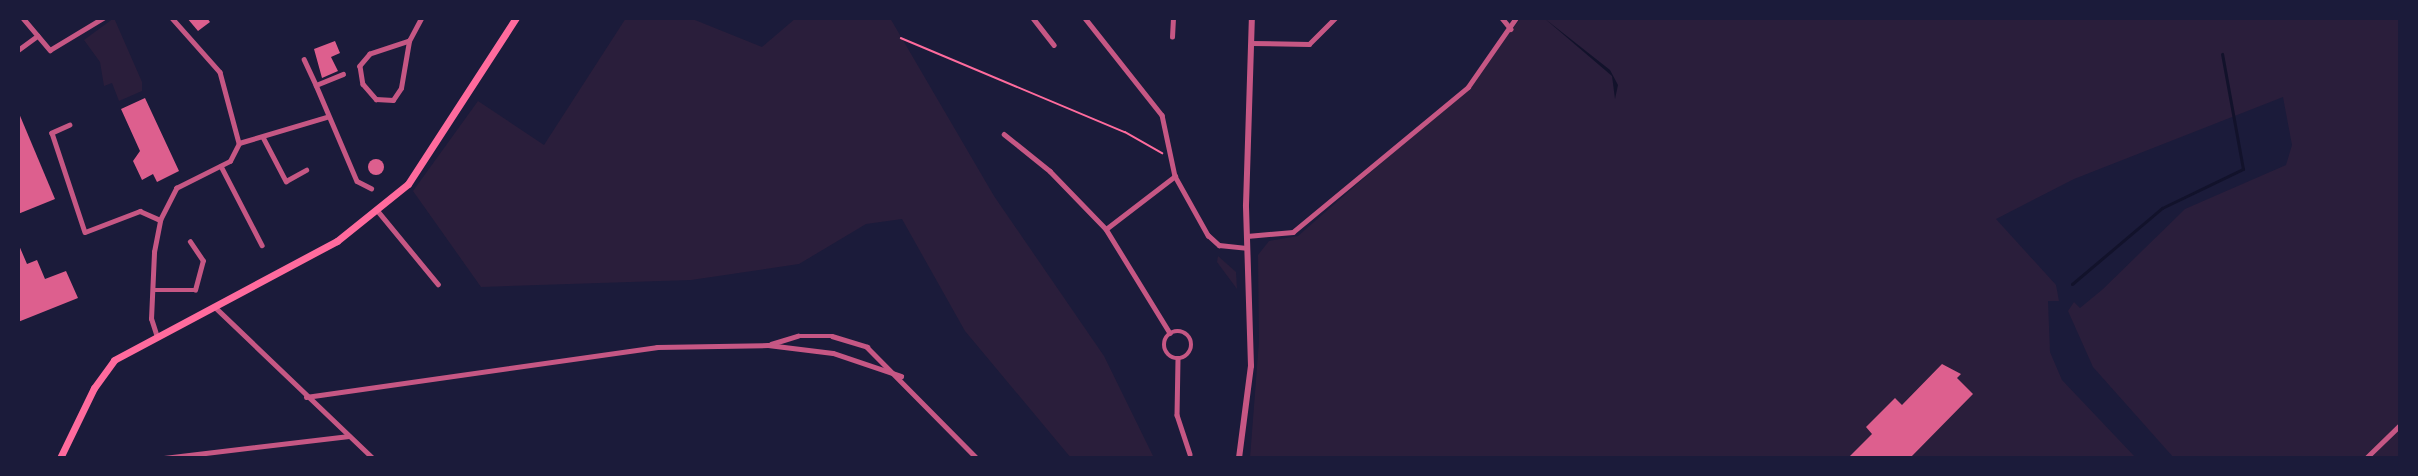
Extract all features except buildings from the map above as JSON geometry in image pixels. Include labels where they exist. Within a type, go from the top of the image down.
[{"type":"main road","points":[[60,458],[94,388],[114,360],[216,308],[337,241],[408,184],[516,18]]},
{"type":"street","points":[[23,18],[50,51],[59,49],[103,18]]},
{"type":"street","points":[[157,337],[152,319],[160,220],[176,188],[236,155],[239,143],[220,72],[172,18]]},
{"type":"street","points":[[409,41],[370,54],[360,66],[363,84],[376,99],[393,100],[401,88],[409,41],[421,18]]},
{"type":"street","points":[[1033,18],[1054,45]]},
{"type":"street","points":[[1085,18],[1162,115],[1168,157],[1175,176],[1213,242],[1246,248]]},
{"type":"street","points":[[1172,37],[1173,18]]},
{"type":"street","points":[[1239,458],[1251,366],[1246,248],[1252,18]]},
{"type":"street","points":[[1251,43],[1309,44],[1335,18]]},
{"type":"street","points":[[1502,18],[1511,29]]},
{"type":"street","points":[[1247,236],[1293,232],[1468,87],[1511,29],[1516,18]]},
{"type":"street","points":[[18,50],[37,36]]},
{"type":"street","points":[[304,59],[327,117],[357,181],[371,188]]},
{"type":"street","points":[[316,85],[343,74]]},
{"type":"street","points":[[239,143],[327,117]]},
{"type":"street","points":[[70,125],[52,133],[85,232],[140,211],[160,220]]},
{"type":"street","points":[[1004,134],[1050,171],[1106,229],[1170,333]]},
{"type":"street","points":[[263,137],[286,181],[306,170]]},
{"type":"street","points":[[221,165],[262,245]]},
{"type":"street","points":[[1106,229],[1175,176]]},
{"type":"street","points":[[377,210],[438,284]]},
{"type":"street","points":[[153,290],[195,290],[202,261],[190,242]]},
{"type":"street","points":[[216,308],[306,397],[373,458]]},
{"type":"street","points":[[1170,333],[1182,331],[1191,341],[1189,354],[1178,359]]},
{"type":"street","points":[[1170,333],[1164,349],[1178,359]]},
{"type":"street","points":[[768,345],[798,336],[832,336],[867,346],[901,376],[978,458]]},
{"type":"street","points":[[306,397],[657,347],[768,345],[833,353],[901,376]]},
{"type":"street","points":[[1178,359],[1177,415],[1191,454]]},
{"type":"street","points":[[2366,458],[2400,425]]},
{"type":"street","points":[[164,458],[349,436]]},
{"type":"path","points":[[901,38],[1125,132],[1168,157]]},
{"type":"shaded area","points":[[114,18],[142,82],[142,91],[119,101],[112,83],[104,86],[100,62],[84,40]]},
{"type":"shaded area","points":[[626,18],[690,18],[762,47],[796,18],[890,18],[994,196],[1104,356],[1154,458],[1071,458],[965,331],[902,219],[866,224],[799,264],[691,280],[481,287],[413,191],[478,101],[544,145]]},
{"type":"shaded area","points":[[1521,18],[2400,18],[2400,458],[2174,458],[2093,367],[2068,311],[2074,302],[2080,308],[2103,289],[2185,209],[2286,165],[2292,145],[2283,97],[2074,179],[1996,219],[2056,285],[2059,301],[2048,301],[2050,352],[2062,380],[2136,458],[1250,458],[1259,341],[1258,255],[1269,241],[1298,236],[1468,87]]},
{"type":"shaded area","points":[[1544,18],[1610,70],[1618,85],[1615,99],[1612,76]]},
{"type":"shaded area","points":[[1218,256],[1236,272],[1237,289],[1217,262]]},
{"type":"waterway","points":[[2072,284],[2162,208],[2243,169],[2222,54]]}]
